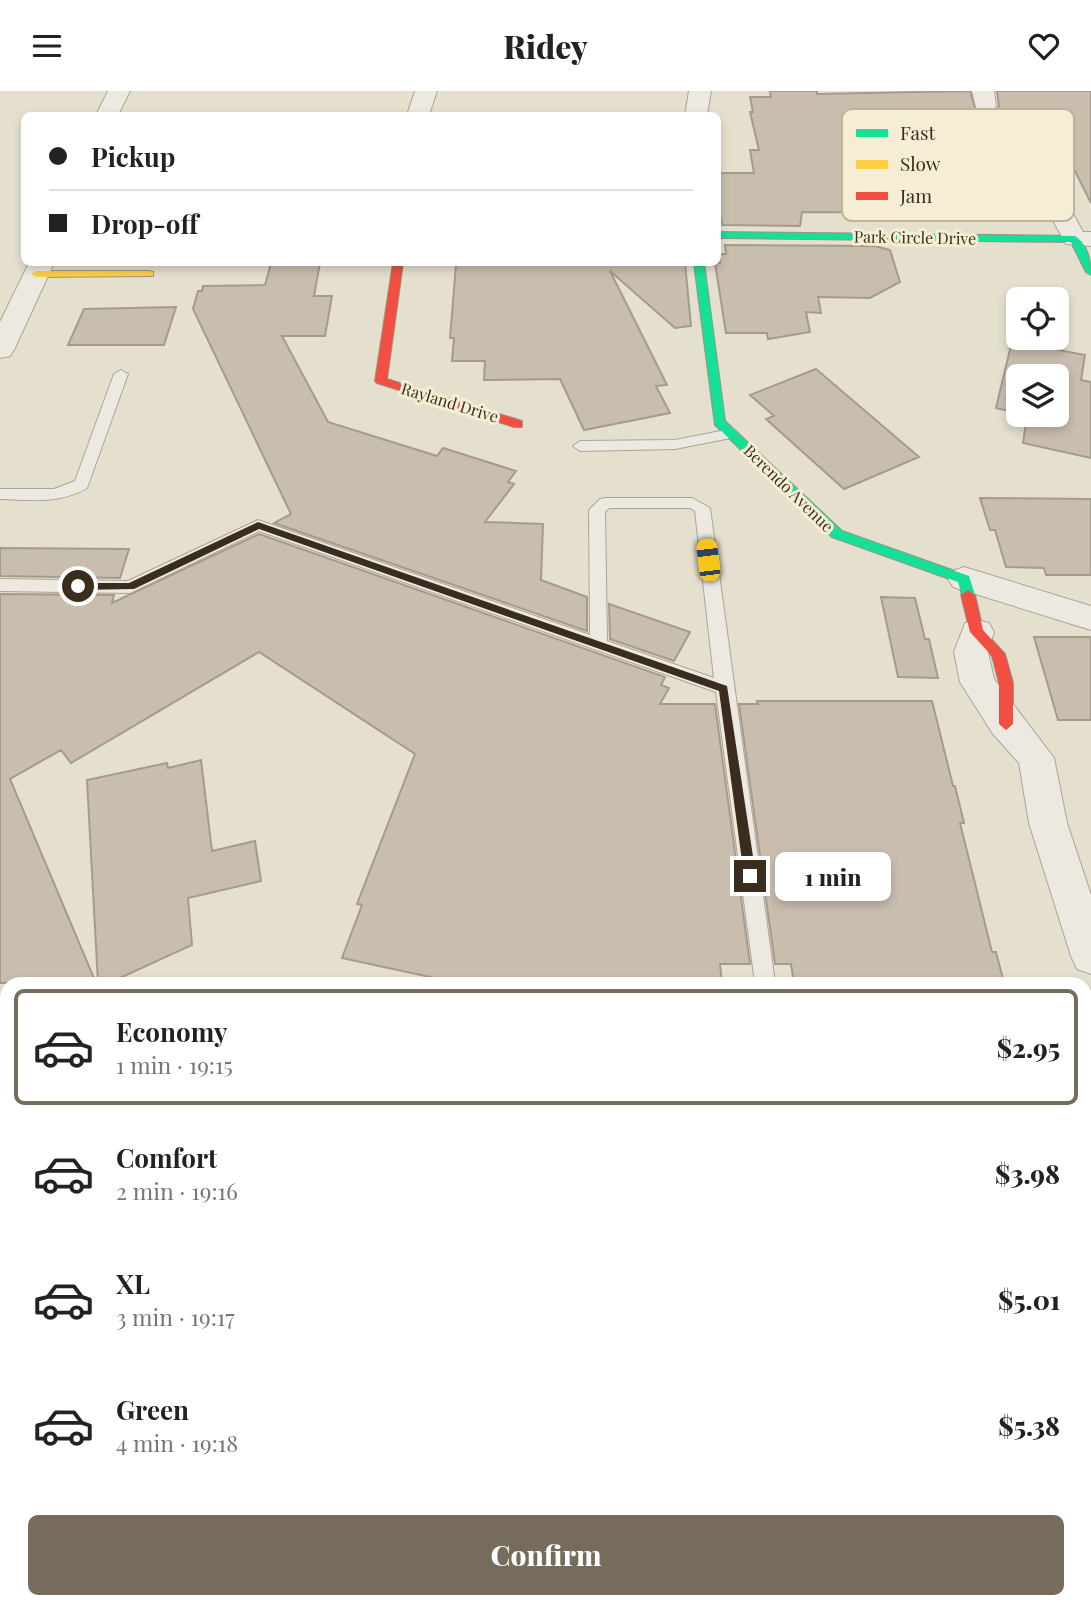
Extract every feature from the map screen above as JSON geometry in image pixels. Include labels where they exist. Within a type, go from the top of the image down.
[{"type":"street","points":[[108,112],[118,91]]},
{"type":"street","points":[[419,112],[426,91]]},
{"type":"street","points":[[696,112],[700,91]]},
{"type":"street","points":[[1071,221],[1083,239],[1091,272]]},
{"type":"street","name":"Park Circle Drive","points":[[721,235],[1083,239]]},
{"type":"street","name":"Rayland Drive","points":[[398,266],[381,381],[518,423]]},
{"type":"street","name":"Berendo Avenue","points":[[699,266],[719,422],[837,534],[964,579]]},
{"type":"street","points":[[0,349],[38,268],[149,274]]},
{"type":"street","points":[[964,579],[1091,618]]},
{"type":"street","points":[[964,579],[977,632],[971,652],[977,682],[1006,724],[1036,758],[1048,823],[1091,956]]},
{"type":"lane","points":[[0,494],[60,494],[75,490],[82,484],[121,374]]},
{"type":"lane","points":[[580,446],[674,446],[704,442],[731,434]]},
{"type":"lane","points":[[599,645],[597,510],[605,503],[692,503],[702,508],[764,977]]},
{"type":"lane","points":[[0,585],[131,587],[258,525],[724,688]]},
{"type":"building","points":[[770,91],[817,91],[817,94],[970,91],[975,109],[842,109],[842,212],[802,212],[800,226],[722,225],[721,173],[754,173],[750,150],[759,150],[750,112],[753,112],[750,97],[771,97]]},
{"type":"building","points":[[997,91],[1091,91],[1091,203],[1074,169],[1074,109],[997,109]]},
{"type":"building","points":[[725,245],[875,246],[890,250],[900,282],[870,298],[818,297],[821,313],[806,312],[810,332],[768,339],[767,333],[726,333],[715,266],[721,266],[721,254],[726,254]]},
{"type":"building","points":[[270,266],[319,266],[314,296],[332,296],[325,336],[282,336],[328,422],[437,456],[443,448],[516,471],[508,482],[514,484],[485,522],[543,524],[541,580],[587,597],[587,631],[274,523],[291,514],[193,309],[198,291],[202,291],[203,286],[265,285]]},
{"type":"building","points":[[456,266],[685,266],[691,326],[675,328],[610,271],[667,385],[656,386],[670,413],[584,430],[560,379],[484,380],[485,361],[452,361],[454,338],[450,338]]},
{"type":"building","points":[[176,307],[164,345],[68,345],[84,309]]},
{"type":"building","points":[[1010,350],[1059,350],[1085,355],[1081,380],[1091,382],[1091,458],[1023,443],[1025,427],[1069,427],[1069,364],[1007,364]]},
{"type":"building","points":[[1006,366],[1006,410],[996,408]]},
{"type":"building","points":[[816,369],[919,457],[844,489],[766,419],[774,416],[750,395]]},
{"type":"building","points":[[980,498],[1091,499],[1091,575],[1046,575],[1044,568],[1006,567],[995,530],[990,530]]},
{"type":"building","points":[[259,534],[665,677],[661,685],[669,688],[660,704],[715,704],[750,964],[720,964],[721,977],[430,977],[342,958],[362,905],[357,904],[415,754],[259,652],[71,763],[61,750],[10,779],[93,977],[0,977],[0,594],[114,595],[112,603]]},
{"type":"building","points":[[0,548],[129,549],[120,578],[0,576]]},
{"type":"building","points":[[881,597],[915,598],[925,639],[929,639],[938,678],[898,677]]},
{"type":"building","points":[[609,604],[690,632],[674,661],[610,639]]},
{"type":"building","points":[[1034,637],[1091,637],[1091,720],[1058,720]]},
{"type":"building","points":[[757,701],[932,701],[964,823],[960,823],[992,952],[996,952],[1002,977],[793,977],[791,964],[775,964],[739,704],[758,704]]},
{"type":"building","points":[[201,760],[212,851],[255,841],[261,881],[188,898],[192,945],[122,977],[98,977],[87,780],[167,763],[168,768]]},
{"type":"traffic: fast","points":[[721,235],[1075,239],[1091,272]]},
{"type":"traffic: fast","points":[[699,266],[719,422],[837,534],[964,579],[968,595]]},
{"type":"traffic: slow","points":[[36,274],[149,274]]},
{"type":"traffic: jam","points":[[398,266],[381,381],[518,424]]},
{"type":"traffic: jam","points":[[968,595],[977,632],[998,654],[1006,683],[1006,724]]},
{"type":"route","points":[[78,586],[131,587],[258,525],[724,688],[750,876]]}]
